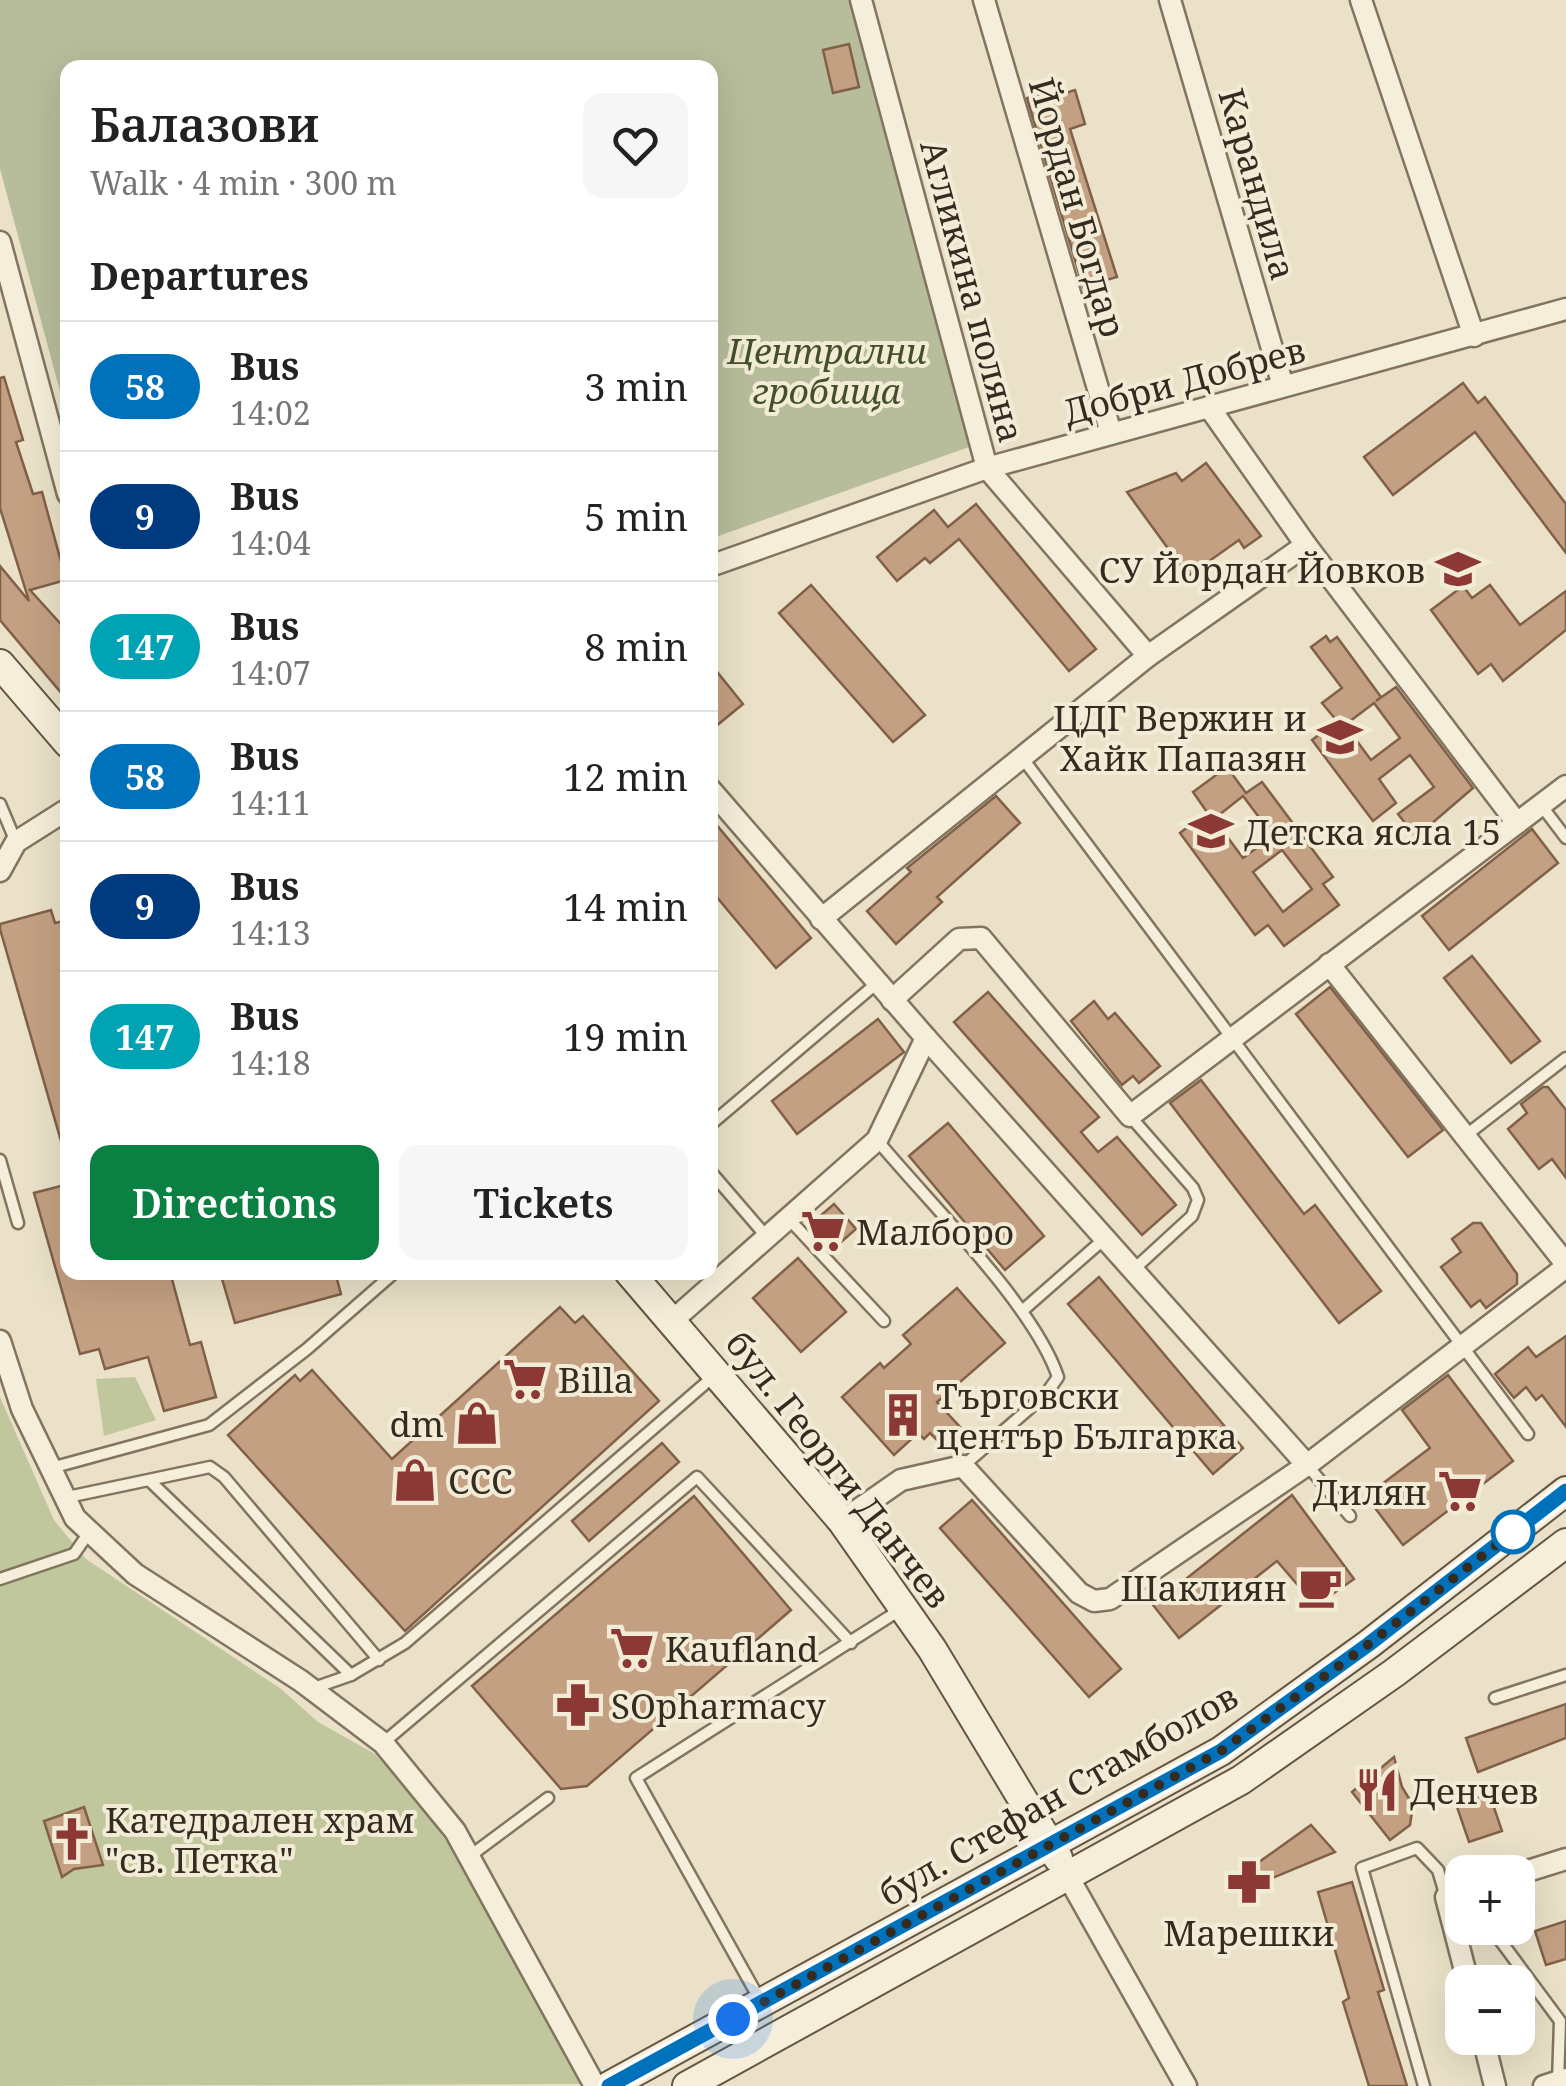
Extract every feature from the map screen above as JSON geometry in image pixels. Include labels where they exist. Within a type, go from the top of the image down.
[{"type":"main road","points":[[0,664],[60,734]]},
{"type":"main road","name":"бул. Георги Данчев","points":[[636,1280],[719,1372],[842,1521],[904,1608],[1066,1873]]},
{"type":"main road","name":"бул. Стефан Стамболов","points":[[609,2086],[1221,1751],[1369,1644],[1566,1491]]},
{"type":"main road","name":"бул. Стефан Стамболов","points":[[687,2086],[1066,1873],[1241,1780],[1394,1673],[1566,1544]]},
{"type":"street","name":"Агликина поляна","points":[[861,0],[987,468],[1148,656]]},
{"type":"street","name":"Йордан Богдар","points":[[984,0],[1111,433]]},
{"type":"street","name":"Карандила","points":[[1170,0],[1284,386]]},
{"type":"street","points":[[1362,0],[1474,336]]},
{"type":"street","points":[[0,242],[8,305],[60,469]]},
{"type":"street","name":"Добри Добрев","points":[[718,563],[987,468],[1566,309]]},
{"type":"street","points":[[1209,407],[1306,545],[1517,823]]},
{"type":"street","points":[[821,919],[1020,755],[1148,656],[1306,545]]},
{"type":"street","points":[[892,1000],[959,939],[981,938],[1130,1116],[1566,786]]},
{"type":"street","points":[[718,798],[1131,1272],[1307,1465]]},
{"type":"street","points":[[0,871],[16,842],[60,814]]},
{"type":"street","points":[[842,1521],[902,1480],[963,1466],[1079,1593],[1094,1600],[1110,1599],[1307,1465],[1566,1266],[1329,964]]},
{"type":"street","points":[[718,1280],[877,1140],[926,1038]]},
{"type":"street","points":[[672,1322],[718,1280]]},
{"type":"street","points":[[0,1341],[22,1409],[49,1469],[88,1534],[135,1574],[311,1689],[383,1743],[437,1807],[470,1856],[595,2086]]},
{"type":"street","points":[[1535,1869],[1566,1859]]},
{"type":"street","name":"бул. Георги Данчев","points":[[1066,1873],[1186,2086]]},
{"type":"street","points":[[1487,2055],[1495,2086]]},
{"type":"lane","points":[[1020,755],[1528,1434]]},
{"type":"lane","points":[[0,804],[16,842]]},
{"type":"lane","points":[[1541,805],[1566,838]]},
{"type":"lane","points":[[718,1119],[877,983]]},
{"type":"lane","points":[[1464,1136],[1566,1058]]},
{"type":"lane","points":[[1130,1116],[1198,1200],[1192,1216],[1131,1272]]},
{"type":"lane","points":[[877,1140],[1022,1312],[1051,1356],[1058,1377],[1046,1394],[963,1466]]},
{"type":"lane","points":[[0,1160],[18,1223]]},
{"type":"lane","points":[[718,1181],[766,1236]]},
{"type":"lane","points":[[788,1218],[884,1321]]},
{"type":"lane","points":[[1022,1312],[1103,1240]]},
{"type":"lane","points":[[49,1469],[209,1425],[307,1350],[386,1280]]},
{"type":"lane","points":[[311,1689],[379,1660],[719,1372]]},
{"type":"lane","points":[[1307,1465],[1350,1516]]},
{"type":"lane","points":[[63,1498],[151,1482],[196,1466],[210,1467],[224,1477],[379,1660]]},
{"type":"lane","points":[[383,1743],[697,1476],[851,1643]]},
{"type":"lane","points":[[151,1482],[351,1675]]},
{"type":"lane","points":[[0,1579],[74,1554],[88,1534]]},
{"type":"lane","points":[[762,2003],[636,1778],[904,1608]]},
{"type":"lane","points":[[1495,1698],[1566,1675]]},
{"type":"lane","points":[[470,1856],[548,1798]]},
{"type":"lane","points":[[1424,2086],[1362,1868],[1417,1848],[1445,1881]]},
{"type":"lane","points":[[1504,1945],[1560,2021],[1556,2082]]},
{"type":"green space","name":"Централни гробища","points":[[0,0],[849,0],[969,447],[718,536],[718,60],[60,60],[60,391],[0,169]]},
{"type":"green space","points":[[135,1377],[156,1420],[104,1436],[96,1379]]},
{"type":"green space","points":[[0,1397],[54,1520],[86,1559],[281,1689],[318,1722],[375,1754],[412,1794],[452,1849],[583,2084],[0,2086]]},
{"type":"building","points":[[849,44],[859,87],[833,93],[823,50]]},
{"type":"building","points":[[1075,90],[1085,124],[1070,129],[1117,277],[1083,287],[1027,98],[1045,93],[1046,99]]},
{"type":"building","points":[[4,377],[23,440],[16,442],[33,494],[42,492],[60,558],[60,582],[30,590],[60,623],[60,691],[0,620],[0,566],[29,601],[0,508],[0,378]]},
{"type":"building","points":[[1463,383],[1478,403],[1485,397],[1566,504],[1566,553],[1475,432],[1393,495],[1364,457]]},
{"type":"building","points":[[1206,463],[1261,536],[1244,548],[1239,540],[1188,576],[1127,492],[1176,473],[1182,481]]},
{"type":"building","points":[[976,504],[1096,649],[1069,671],[959,539],[930,563],[925,558],[897,581],[877,557],[934,510],[948,527]]},
{"type":"building","points":[[811,585],[925,715],[893,742],[779,613]]},
{"type":"building","points":[[1490,585],[1520,625],[1566,591],[1566,630],[1503,681],[1491,664],[1478,674],[1431,610],[1463,586],[1472,598]]},
{"type":"building","points":[[1326,636],[1330,642],[1337,637],[1381,697],[1376,701],[1396,687],[1473,788],[1416,837],[1398,814],[1434,787],[1410,755],[1379,779],[1396,803],[1373,821],[1312,740],[1337,721],[1322,703],[1342,688],[1311,647]],"holes":[[[1374,703],[1400,738],[1371,760],[1345,725]]]},
{"type":"building","points":[[718,673],[743,704],[718,724]]},
{"type":"building","points":[[1227,767],[1246,793],[1262,782],[1333,877],[1323,884],[1339,905],[1284,946],[1268,925],[1255,935],[1180,833],[1207,812],[1193,792]],"holes":[[[1243,796],[1273,836],[1243,858],[1214,819]],[[1282,850],[1312,889],[1283,912],[1253,872]]]},
{"type":"building","points":[[996,796],[1020,823],[937,897],[942,902],[896,944],[867,911],[911,872],[907,868]]},
{"type":"building","points":[[718,827],[811,938],[776,968],[718,899]]},
{"type":"building","points":[[1532,829],[1558,863],[1449,950],[1422,916]]},
{"type":"building","points":[[51,910],[55,923],[60,922],[60,1138],[0,929],[0,924]]},
{"type":"building","points":[[1472,956],[1540,1041],[1511,1063],[1444,978]]},
{"type":"building","points":[[1330,987],[1443,1130],[1408,1157],[1296,1014]]},
{"type":"building","points":[[988,992],[1099,1117],[1081,1132],[1098,1152],[1117,1137],[1176,1205],[1142,1235],[954,1022]]},
{"type":"building","points":[[1094,1001],[1108,1019],[1115,1013],[1160,1066],[1139,1083],[1133,1076],[1122,1085],[1071,1021]]},
{"type":"building","points":[[878,1019],[904,1052],[797,1134],[772,1101]]},
{"type":"building","points":[[1201,1080],[1304,1214],[1315,1205],[1381,1291],[1339,1323],[1170,1103]]},
{"type":"building","points":[[1548,1087],[1566,1110],[1566,1178],[1552,1159],[1539,1169],[1508,1129],[1527,1113],[1521,1104]]},
{"type":"building","points":[[948,1123],[1044,1236],[1005,1270],[909,1156]]},
{"type":"building","points":[[60,1186],[60,1280],[172,1280],[190,1345],[201,1342],[216,1397],[164,1411],[148,1357],[105,1369],[99,1349],[80,1354],[34,1193]]},
{"type":"building","points":[[834,1204],[856,1229],[831,1251],[816,1230],[818,1218]]},
{"type":"building","points":[[1473,1223],[1481,1223],[1517,1274],[1517,1284],[1486,1308],[1480,1300],[1471,1307],[1441,1267],[1461,1252],[1452,1239]]},
{"type":"building","points":[[798,1258],[846,1312],[801,1352],[753,1298]]},
{"type":"building","points":[[1099,1277],[1243,1448],[1213,1474],[1068,1304]]},
{"type":"building","points":[[222,1280],[337,1280],[341,1294],[235,1323]]},
{"type":"building","points":[[957,1288],[1005,1343],[937,1402],[960,1427],[941,1444],[930,1433],[924,1439],[918,1433],[894,1455],[842,1397],[880,1363],[884,1368],[911,1344],[903,1335]]},
{"type":"building","points":[[560,1307],[575,1323],[583,1316],[659,1401],[405,1631],[228,1435],[295,1375],[300,1381],[312,1370],[392,1459]]},
{"type":"building","points":[[1566,1336],[1566,1427],[1542,1395],[1536,1400],[1526,1387],[1514,1398],[1495,1374],[1528,1347],[1536,1357]]},
{"type":"building","points":[[1448,1375],[1513,1461],[1403,1545],[1366,1496],[1430,1448],[1402,1410]]},
{"type":"building","points":[[662,1443],[679,1462],[589,1541],[572,1521]]},
{"type":"building","points":[[1292,1495],[1354,1579],[1324,1600],[1307,1596],[1277,1561],[1179,1638],[1153,1605]]},
{"type":"building","name":"Kaufland","points":[[694,1496],[791,1610],[587,1786],[561,1789],[472,1686]]},
{"type":"building","points":[[972,1500],[1121,1669],[1089,1697],[940,1528]]},
{"type":"building","points":[[1566,1704],[1566,1738],[1478,1772],[1466,1738]]},
{"type":"building","points":[[1394,1757],[1402,1787],[1413,1805],[1410,1825],[1390,1840],[1352,1792]]},
{"type":"building","points":[[1489,1793],[1502,1831],[1469,1842],[1456,1804]]},
{"type":"building","name":"Катедрален храм \"св. Петка\"","points":[[84,1807],[103,1865],[74,1869],[62,1877],[44,1821]]},
{"type":"building","points":[[1311,1825],[1335,1852],[1258,1884],[1252,1867]]},
{"type":"building","points":[[1352,1882],[1384,1990],[1378,1992],[1407,2086],[1369,2086],[1343,2002],[1349,1998],[1318,1892]]},
{"type":"building","points":[[1566,1921],[1566,1959],[1546,1965],[1535,1931]]},
{"type":"bus line","name":"58","points":[[609,2086],[1221,1751],[1369,1644],[1566,1491]]},
{"type":"place","name":"СУ Йордан Йовков","points":[[1458,569]]},
{"type":"place","name":"ЦДГ Вержин и Хайк Папазян","points":[[1340,737]]},
{"type":"place","name":"Детска ясла 15","points":[[1211,831]]},
{"type":"place","name":"Малборо","points":[[823,1231]]},
{"type":"place","name":"Billa","points":[[525,1379]]},
{"type":"place","name":"Търговски център Българка","points":[[903,1415]]},
{"type":"place","name":"dm","points":[[477,1423]]},
{"type":"place","name":"CCC","points":[[415,1480]]},
{"type":"place","name":"Дилян","points":[[1460,1491]]},
{"type":"place","name":"Шаклиян","points":[[1320,1587]]},
{"type":"place","name":"Kaufland","points":[[632,1648]]},
{"type":"place","name":"SOpharmacy","points":[[578,1705]]},
{"type":"place","name":"Денчев","points":[[1377,1790]]},
{"type":"place","name":"Катедрален храм \"св. Петка\"","points":[[72,1839]]},
{"type":"place","name":"Марешки","points":[[1249,1882]]},
{"type":"route","points":[[733,2019],[1221,1751],[1369,1644],[1513,1532]]}]
